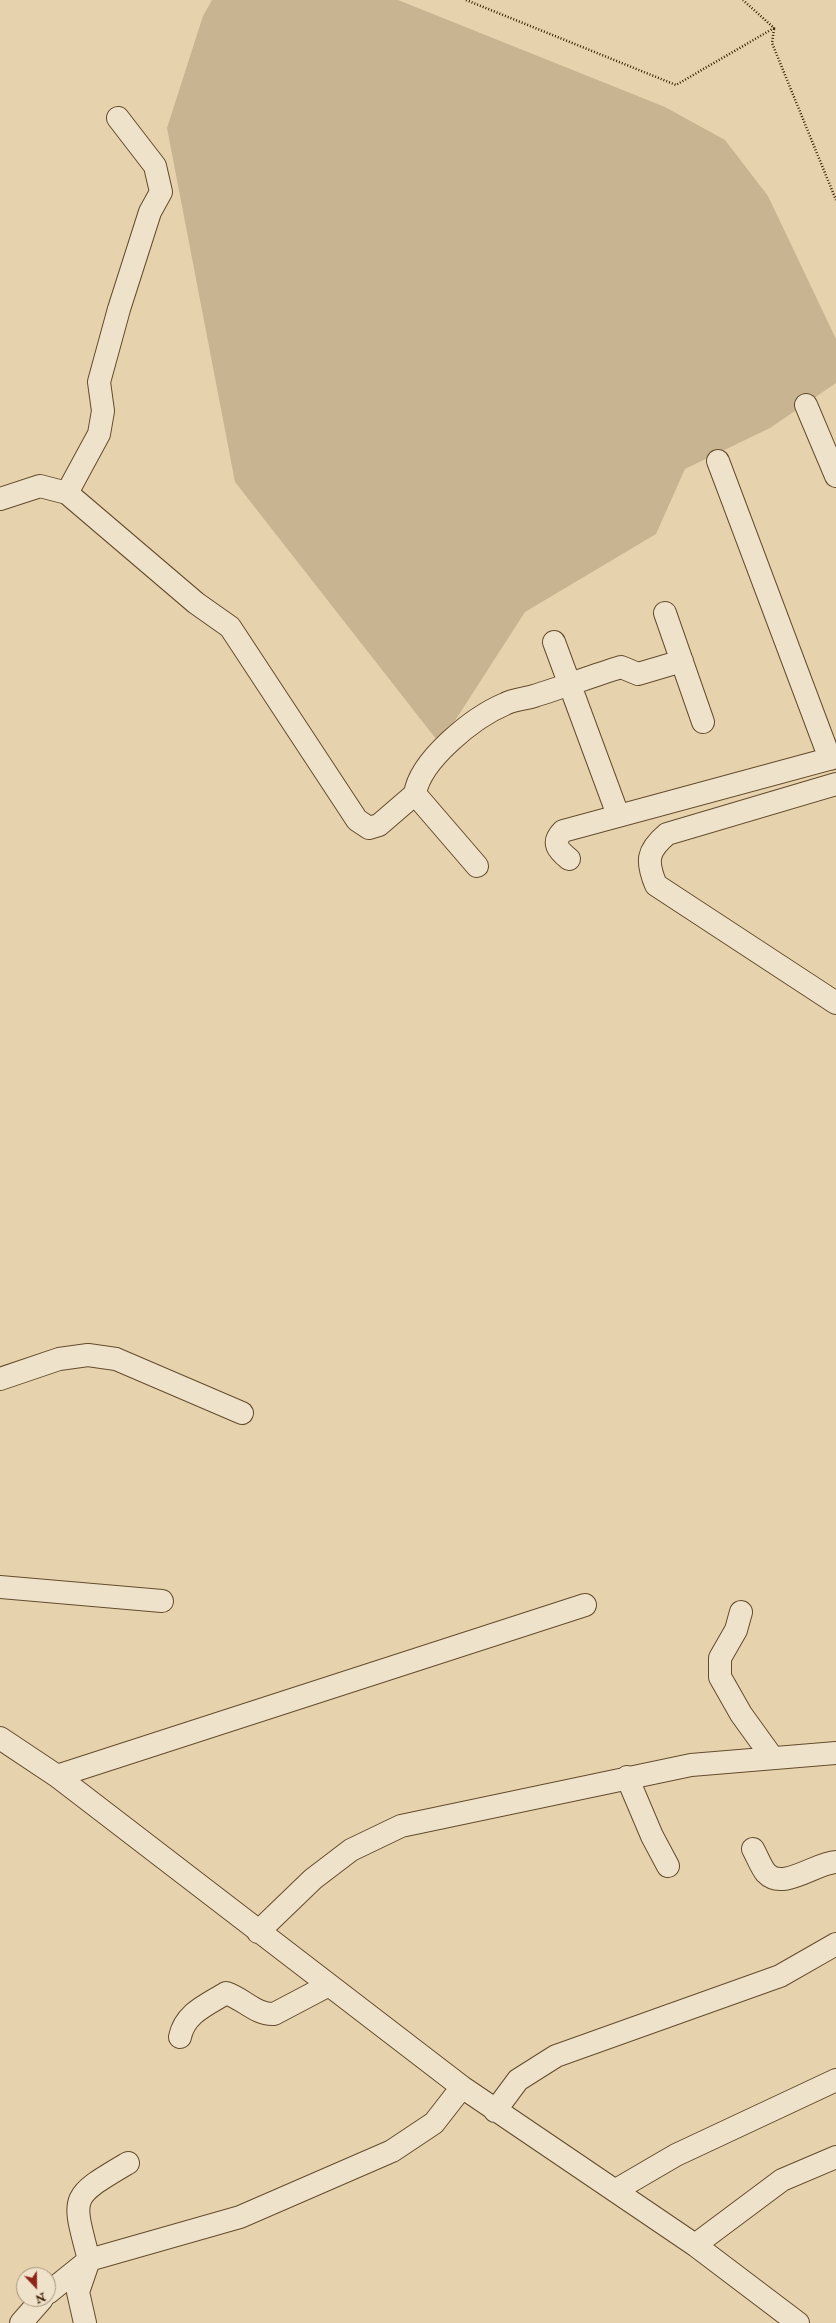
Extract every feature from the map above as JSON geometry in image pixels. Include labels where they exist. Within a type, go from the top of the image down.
[{"type":"street","points":[[67,493],[99,434],[103,411],[98,382],[119,309],[150,212],[161,192],[155,166],[118,118]]},
{"type":"street","points":[[806,405],[836,476]]},
{"type":"street","points":[[569,859],[557,848],[555,842],[562,831],[833,758],[718,461]]},
{"type":"street","points":[[0,498],[40,486],[67,493],[196,603],[230,627],[357,820],[369,828],[379,825],[415,794],[416,784],[426,766],[481,716],[506,703],[534,697],[621,667],[638,674],[682,661]]},
{"type":"street","points":[[665,613],[703,722]]},
{"type":"street","points":[[554,642],[571,683],[618,815]]},
{"type":"street","points":[[836,784],[666,834],[656,843],[649,856],[650,871],[656,885],[836,1003]]},
{"type":"street","points":[[415,794],[477,866]]},
{"type":"street","points":[[0,1379],[59,1359],[88,1355],[116,1360],[242,1413]]},
{"type":"street","points":[[0,1587],[162,1601]]},
{"type":"street","points":[[57,1776],[329,1686],[585,1605]]},
{"type":"street","points":[[741,1612],[736,1630],[720,1658],[720,1677],[741,1714],[772,1757]]},
{"type":"street","points":[[0,1738],[57,1776],[258,1932],[462,2087],[495,2111],[616,2190],[695,2245],[798,2323]]},
{"type":"street","points":[[258,1932],[313,1879],[351,1850],[400,1826],[627,1777],[691,1765],[772,1757],[836,1753]]},
{"type":"street","points":[[627,1777],[652,1836],[668,1866]]},
{"type":"street","points":[[753,1849],[766,1873],[776,1880],[794,1878],[813,1867],[836,1862]]},
{"type":"street","points":[[495,2111],[518,2080],[556,2056],[780,1976],[836,1944]]},
{"type":"street","points":[[180,2037],[184,2023],[199,2009],[226,1993],[239,1997],[266,2014],[274,2014],[329,1986]]},
{"type":"street","points":[[616,2190],[676,2155],[836,2080]]},
{"type":"street","points":[[56,2287],[89,2260],[240,2217],[392,2151],[434,2123],[462,2087]]},
{"type":"street","points":[[695,2245],[782,2180],[836,2157]]},
{"type":"street","points":[[85,2323],[78,2292],[89,2260],[78,2218],[78,2201],[90,2186],[128,2163]]},
{"type":"street","points":[[21,2323],[35,2307]]},
{"type":"path","points":[[466,0],[676,85],[774,28]]},
{"type":"path","points":[[743,0],[774,28]]},
{"type":"path","points":[[774,28],[772,43],[836,200]]},
{"type":"shaded area","points":[[212,0],[398,0],[665,107],[725,140],[768,196],[836,339],[836,383],[770,428],[685,469],[656,534],[525,612],[440,744],[235,482],[167,128],[203,16]]}]
